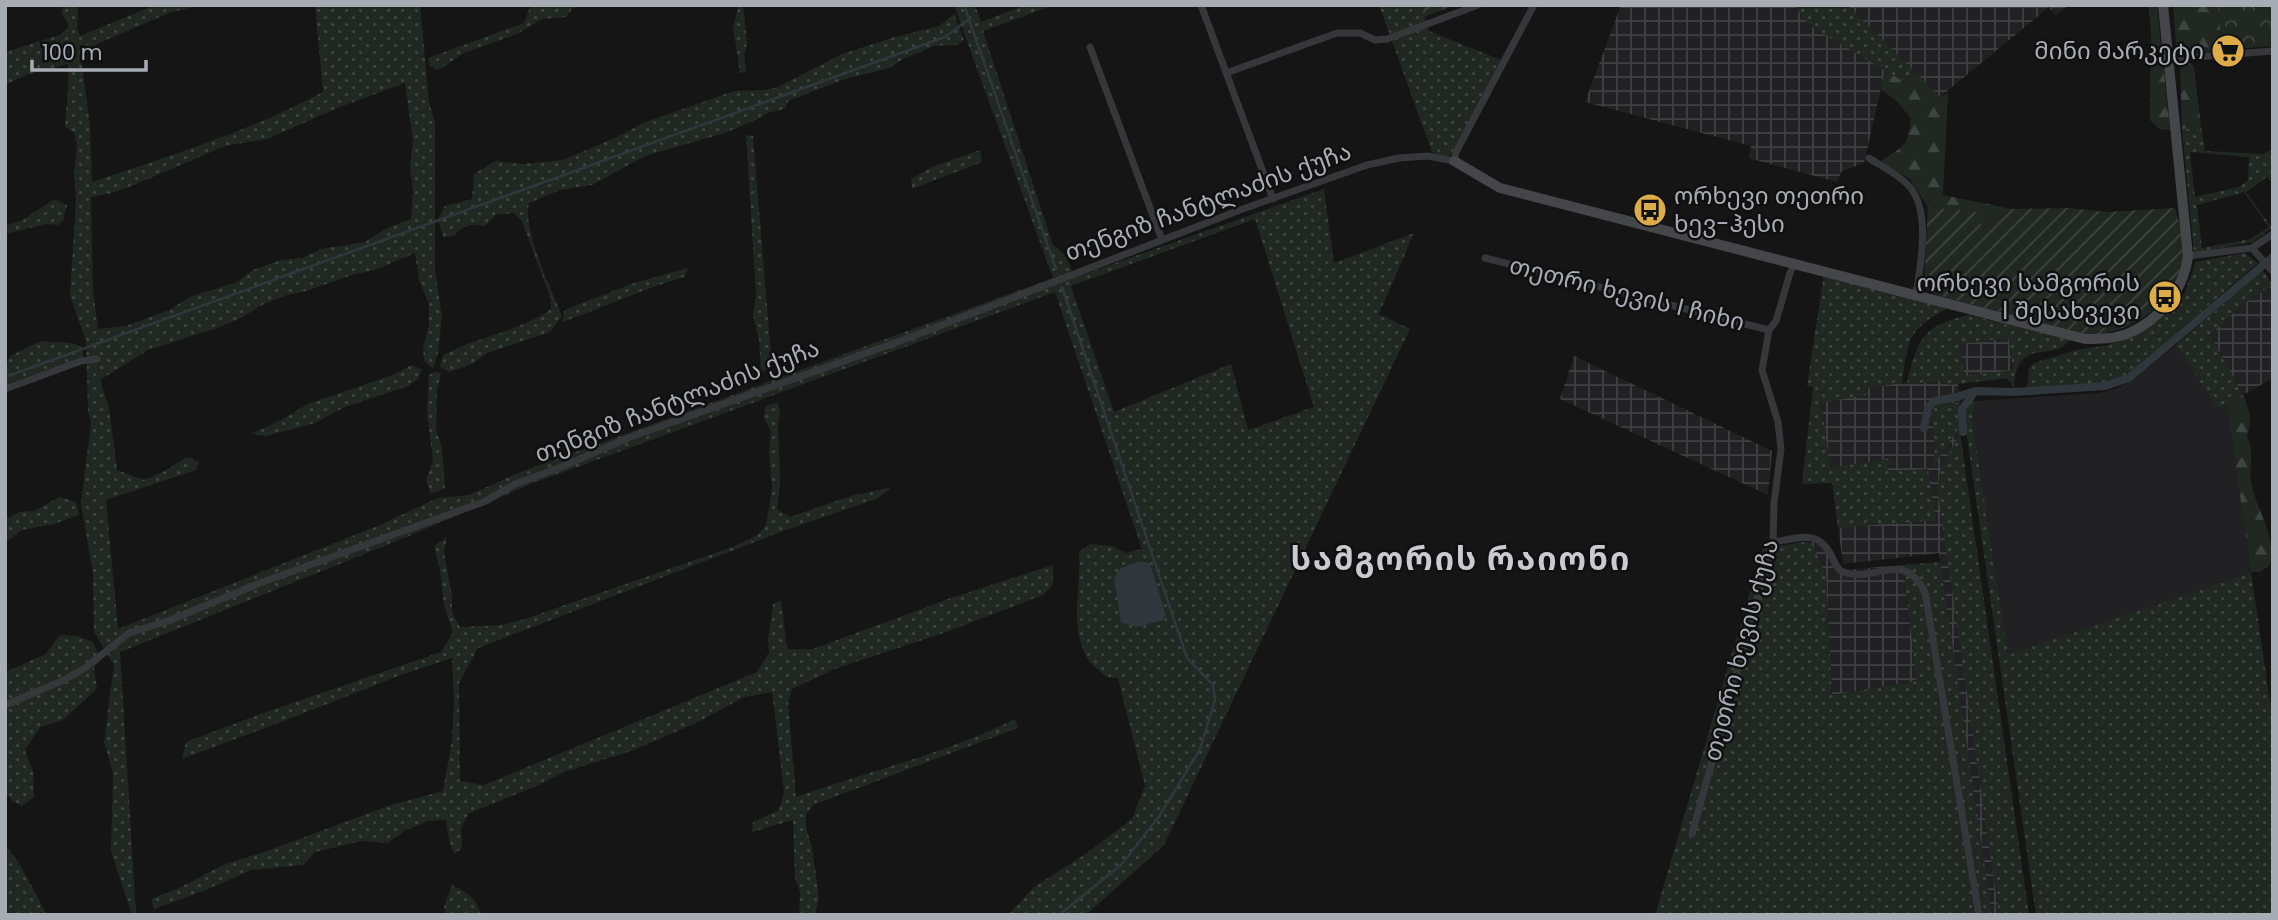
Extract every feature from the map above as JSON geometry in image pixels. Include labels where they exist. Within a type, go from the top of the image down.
[{"type":"street","points":[[1201,5],[1273,199]]},
{"type":"street","points":[[1226,73],[1337,33],[1360,33],[1374,40],[1387,39],[1478,5]]},
{"type":"street","points":[[1454,161],[1456,152],[1534,5]]},
{"type":"street","name":"თენგიზ ჩანტლაძის ქუჩა","points":[[5,705],[74,675],[129,633],[168,621],[260,583],[486,501],[515,484],[628,438],[903,340],[1273,199],[1367,165],[1399,158],[1429,156],[1454,161],[1500,188],[2085,339],[2110,339],[2130,332],[2158,313],[2178,290],[2186,274],[2188,256],[2163,5]]},
{"type":"street","points":[[1090,47],[1162,240]]},
{"type":"street","points":[[2170,59],[2273,51]]},
{"type":"street","points":[[1869,158],[1908,184],[1923,214],[1916,294]]},
{"type":"street","points":[[2188,256],[2252,248],[2273,234]]},
{"type":"street","points":[[2252,248],[2272,271]]},
{"type":"street","name":"თეთრი ხევის I ჩიხი","points":[[1485,258],[1769,330]]},
{"type":"street","name":"თეთრი ხევის ქუჩა","points":[[1692,834],[1773,542],[1774,503],[1781,449],[1778,422],[1762,370],[1769,330],[1776,321],[1795,263]]},
{"type":"street","points":[[5,388],[81,361],[97,359]]},
{"type":"street","points":[[1773,542],[1818,538],[1826,544],[1838,568],[1843,572],[1898,569],[1908,571],[1919,580],[1925,592],[1979,915]]},
{"type":"shaded area","points":[[1621,5],[1794,5],[1809,25],[1885,70],[1864,163],[1841,172],[1837,182],[1749,158],[1751,146],[1585,102]]},
{"type":"shaded area","points":[[1847,5],[2069,5],[2055,15],[2049,7],[1940,97]]},
{"type":"shaded area","points":[[2273,285],[2273,378],[2243,395],[2210,335],[2243,304]]},
{"type":"shaded area","points":[[2009,338],[2014,388],[2007,378],[1958,384],[1961,401],[1958,413],[1960,433],[1939,477],[2000,915],[1991,915],[1939,553],[1843,564],[1821,402],[1866,395],[1866,388],[1964,377],[1960,344]]},
{"type":"shaded area","points":[[2176,345],[2217,408],[2227,405],[2251,572],[2008,656],[1972,418],[1976,401],[2099,393],[2118,388],[2134,379]]},
{"type":"shaded area","points":[[1574,356],[1772,451],[1768,495],[1560,399]]},
{"type":"shaded area","points":[[1805,542],[1814,542],[1824,548],[1844,570],[1903,565],[1917,681],[1832,695],[1826,575]]},
{"type":"shaded area","points":[[1140,561],[1150,563],[1166,615],[1162,621],[1133,626],[1121,622],[1114,578],[1121,568]]},
{"type":"green space","points":[[63,5],[78,5],[77,29],[80,36],[155,5],[200,5],[169,13],[99,43],[81,59],[90,125],[92,182],[238,131],[323,92],[315,5],[420,5],[429,103],[435,122],[435,269],[442,317],[438,353],[433,369],[424,360],[429,304],[419,280],[415,253],[375,270],[287,295],[217,328],[148,350],[100,380],[109,408],[117,470],[144,480],[187,457],[199,462],[196,470],[106,500],[118,629],[380,525],[438,498],[469,495],[521,472],[1053,278],[954,5],[975,5],[981,22],[1026,5],[1054,5],[983,31],[1053,245],[1065,256],[1076,277],[1324,189],[1334,263],[1414,233],[1379,314],[1410,329],[1164,845],[1086,915],[1008,915],[1034,887],[1084,855],[1132,819],[1145,786],[1118,678],[1106,677],[1090,662],[1083,649],[1077,622],[1079,552],[1090,544],[1112,546],[1126,553],[1142,549],[1055,292],[531,484],[120,652],[136,914],[132,915],[111,851],[113,773],[104,742],[114,665],[94,632],[93,574],[81,504],[91,423],[88,411],[86,341],[70,296],[77,144],[74,133],[65,126],[68,64],[26,75],[5,85],[5,52],[60,35],[69,26],[62,13]],"holes":[[[405,83],[413,141],[410,166],[413,190],[411,219],[387,228],[365,242],[321,249],[302,258],[281,260],[253,270],[237,282],[190,297],[169,310],[126,326],[98,329],[93,290],[91,197],[134,185],[225,146],[267,139],[340,107]],[[1255,219],[1314,407],[1248,430],[1231,364],[1114,412],[1071,286]],[[1150,563],[1166,615],[1162,621],[1142,626],[1121,622]]]},
{"type":"green space","points":[[531,5],[581,5],[572,9],[566,17],[542,19],[517,34],[464,53],[440,69],[430,65],[428,58],[524,23]]},
{"type":"green space","points":[[739,5],[743,5],[747,43],[744,56],[746,72],[740,73],[733,26]]},
{"type":"green space","points":[[1379,5],[1420,5],[1429,31],[1501,60],[1451,155],[1446,157],[1432,152]]},
{"type":"green space","points":[[1420,5],[1455,5],[1424,17]]},
{"type":"green space","points":[[1794,5],[1847,5],[1914,71],[1904,82],[1809,25]]},
{"type":"green space","points":[[2148,5],[2157,5],[2170,130],[2159,129],[2150,120],[2151,30]]},
{"type":"green space","points":[[2173,5],[2218,5],[2222,50],[2177,55]]},
{"type":"green space","points":[[2218,5],[2273,5],[2273,46],[2222,50]]},
{"type":"green space","points":[[954,14],[964,40],[957,45],[934,46],[889,68],[845,79],[788,101],[785,109],[767,113],[725,133],[645,156],[592,185],[560,190],[529,203],[533,243],[562,316],[550,332],[487,353],[472,364],[449,372],[440,367],[443,355],[512,329],[551,309],[551,299],[522,221],[513,213],[496,215],[485,226],[468,226],[454,236],[443,237],[438,219],[445,206],[472,199],[474,174],[495,161],[522,164],[563,160],[643,123],[734,91],[778,87],[842,54],[939,26]]},
{"type":"green space","points":[[2188,60],[2194,67],[2201,127],[2182,129],[2180,62]]},
{"type":"green space","points":[[1885,70],[1904,82],[1914,71],[1940,97],[1948,93],[1943,195],[2012,209],[1981,229],[1978,212],[1928,207],[1910,179],[1879,162],[1906,141],[1911,119],[1899,103],[1881,89]]},
{"type":"green space","points":[[2201,127],[2205,151],[2263,154],[2273,149],[2273,184],[2267,177],[2246,192],[2272,228],[2253,242],[2194,253],[2182,129]],"holes":[[[2190,152],[2249,157],[2248,180],[2239,187],[2195,197]],[[2244,192],[2269,227],[2250,239],[2202,248],[2197,205]]]},
{"type":"green space","points":[[746,135],[753,136],[772,367],[761,372],[759,339],[753,316],[756,294]]},
{"type":"green space","points":[[980,150],[982,162],[912,189],[911,179],[932,167]]},
{"type":"green space","points":[[54,199],[67,205],[63,221],[58,225],[46,224],[5,234],[5,226],[23,220]]},
{"type":"green space","points":[[1928,207],[1979,212],[1982,229],[2012,209],[2070,208],[2107,212],[2175,208],[2185,260],[2166,297],[2144,317],[2117,330],[2088,335],[1933,294],[1926,289],[1924,281]]},
{"type":"green space","points":[[2245,253],[2258,263],[2128,374],[2111,382],[2027,387],[2029,369],[2034,363],[2077,350],[2108,345],[2132,336],[2156,322],[2183,297],[2196,262]]},
{"type":"green space","points":[[688,268],[684,277],[563,322],[564,311],[569,308],[634,283]]},
{"type":"green space","points":[[2263,270],[2273,285],[2243,304],[2210,335],[2243,395],[2217,408],[2176,345]]},
{"type":"green space","points":[[1824,273],[1948,308],[1924,323],[1912,337],[1902,383],[1866,388],[1867,395],[1821,403],[1830,468],[1892,458],[1893,465],[1887,465],[1888,471],[1928,469],[1936,520],[1838,528],[1833,483],[1802,484],[1813,387],[1807,386]]},
{"type":"green space","points":[[1969,315],[2070,340],[2062,347],[2027,356],[2016,372],[2014,388],[2007,378],[1949,385],[1940,380],[1913,384],[1907,382],[1915,355],[1925,336],[1932,329]],"holes":[[[2009,338],[2013,370],[1964,376],[1960,344]]]},
{"type":"green space","points":[[41,341],[77,345],[83,348],[83,357],[5,385],[5,368],[10,356]]},
{"type":"green space","points":[[411,365],[422,369],[418,379],[408,386],[345,407],[315,423],[266,436],[251,434],[308,404],[395,374]]},
{"type":"green space","points":[[441,373],[437,391],[436,429],[442,448],[445,488],[431,494],[426,480],[433,461],[427,412],[429,375]]},
{"type":"green space","points":[[2243,395],[2250,416],[2247,437],[2251,450],[2251,480],[2271,546],[2269,566],[2260,572],[2251,572],[2227,405]]},
{"type":"green space","points":[[1976,401],[1972,418],[2008,655],[2251,572],[2273,722],[2273,915],[2036,915],[1965,423],[1964,409],[1969,402]]},
{"type":"green space","points":[[777,402],[780,411],[780,484],[777,509],[790,517],[851,496],[892,487],[876,499],[786,530],[478,648],[459,683],[460,781],[484,785],[757,672],[769,653],[768,639],[773,604],[781,600],[787,649],[813,649],[948,599],[1053,565],[1053,584],[1043,595],[944,633],[837,668],[792,689],[788,703],[796,797],[934,752],[1015,719],[1018,728],[813,805],[806,815],[806,828],[812,847],[819,898],[815,915],[799,915],[800,892],[795,878],[793,820],[752,832],[753,822],[779,810],[784,792],[772,692],[744,697],[700,721],[634,750],[564,772],[468,814],[461,828],[462,848],[454,854],[446,820],[429,821],[406,830],[387,843],[362,841],[315,852],[303,865],[251,870],[154,909],[151,899],[225,864],[391,805],[443,791],[452,740],[452,658],[182,759],[186,742],[441,652],[453,632],[444,606],[440,569],[434,546],[447,537],[444,552],[452,613],[460,627],[501,625],[522,620],[735,546],[759,534],[766,525],[772,489],[769,452],[771,432],[764,418],[765,407]]},
{"type":"green space","points":[[1958,403],[1960,426],[1933,467],[1935,448],[1931,408],[1937,404]]},
{"type":"green space","points":[[1960,433],[2029,915],[1999,915],[1937,487],[1941,468]]},
{"type":"green space","points":[[60,497],[76,502],[79,515],[54,524],[22,530],[5,543],[5,519],[20,512],[34,511]]},
{"type":"green space","points":[[1805,542],[1813,546],[1826,575],[1832,695],[1917,681],[1903,565],[1940,562],[1992,915],[1655,915],[1763,548]]},
{"type":"green space","points":[[60,635],[77,636],[93,642],[101,660],[94,667],[97,689],[63,720],[40,727],[25,750],[33,772],[34,797],[22,806],[12,801],[5,791],[5,699],[8,697],[5,697],[5,672],[46,654]]},
{"type":"green space","points":[[5,845],[18,861],[47,915],[5,915]]},
{"type":"green space","points":[[452,885],[474,900],[481,915],[446,915],[444,907]]},
{"type":"waterway","points":[[964,5],[1056,269]]},
{"type":"waterway","points":[[5,377],[945,37],[969,19]]},
{"type":"waterway","points":[[1924,428],[1928,408],[1934,401],[1975,391],[2014,392],[2105,386],[2129,378],[2273,257]]},
{"type":"waterway","points":[[1059,915],[1122,864],[1160,815],[1200,749],[1215,700],[1213,685],[1187,658],[1062,287]]},
{"type":"waterway","points":[[1963,432],[1962,409],[1973,394]]},
{"type":"place","name":"მინი მარკეტი","points":[[2228,51]]},
{"type":"place","name":"ორხევი თეთრი ხევ-ჰესი","points":[[1650,210]]},
{"type":"place","name":"ორხევი სამგორის I შესახვევი","points":[[2165,297]]},
{"type":"district","name":"სამგორის რაიონი","points":[[1461,559]]}]
